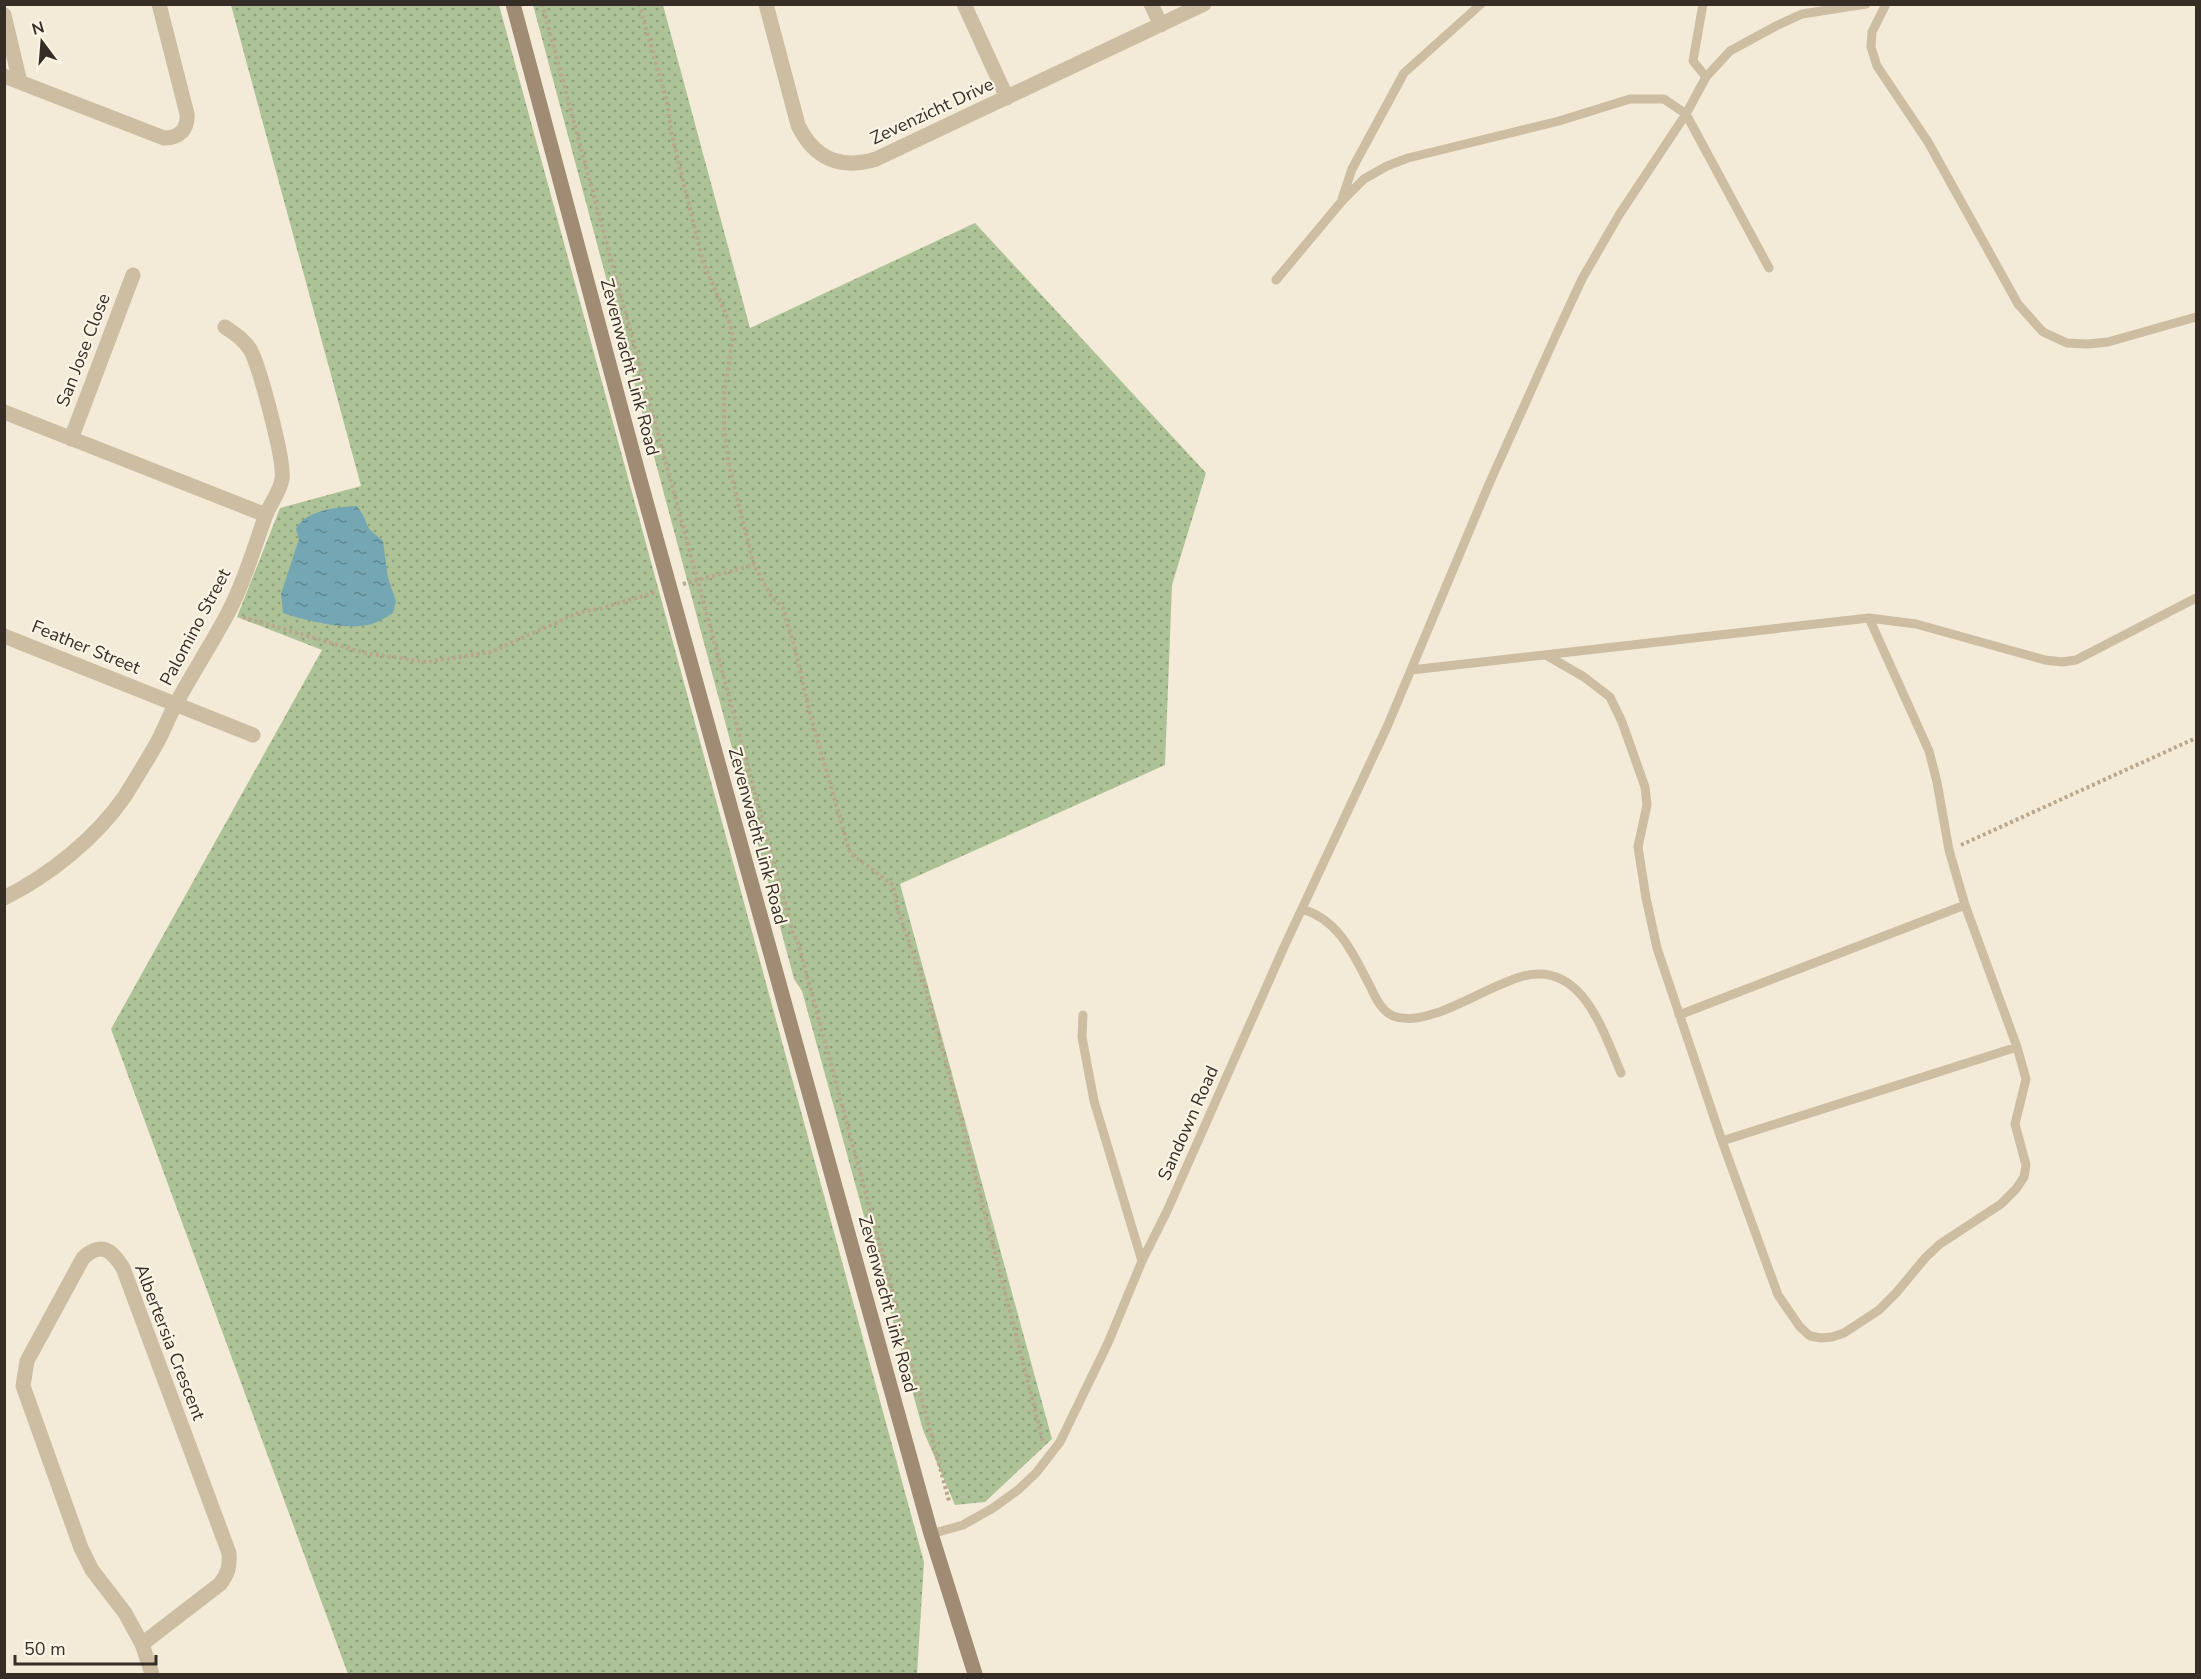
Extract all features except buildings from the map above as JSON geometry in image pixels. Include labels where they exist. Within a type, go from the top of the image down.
[{"type":"street","points":[[4,76],[164,138],[179,135],[188,123],[187,114],[159,4]]},
{"type":"street","name":"Zevenwacht Link Road","points":[[513,4],[670,588],[932,1534],[975,1674]]},
{"type":"street","name":"Zevenzicht Drive","points":[[766,4],[798,125],[810,145],[829,159],[852,164],[876,159],[1204,4]]},
{"type":"street","points":[[964,4],[1007,98]]},
{"type":"street","points":[[1151,4],[1161,25]]},
{"type":"street","points":[[4,15],[20,82]]},
{"type":"street","name":"San Jose Close","points":[[71,439],[133,275]]},
{"type":"street","name":"Palomino Street","points":[[4,898],[56,865],[103,822],[123,797],[158,741],[175,704],[228,612],[249,567],[266,515],[282,479],[280,452],[258,368],[251,350],[242,338],[225,327]]},
{"type":"street","points":[[4,412],[266,515]]},
{"type":"street","name":"Feather Street","points":[[4,636],[253,735]]},
{"type":"street","name":"Albertersia Crescent","points":[[142,1644],[220,1584],[226,1577],[230,1561],[229,1553],[123,1268],[115,1255],[108,1250],[99,1249],[91,1250],[83,1258],[27,1361],[23,1386],[81,1548],[92,1570],[125,1613],[142,1644],[152,1674]]},
{"type":"lane","points":[[1342,201],[1352,169],[1404,73],[1481,4]]},
{"type":"lane","points":[[1703,4],[1693,60],[1706,77]]},
{"type":"lane","name":"Sandown Road","points":[[932,1534],[963,1525],[993,1508],[1024,1485],[1060,1442],[1108,1343],[1142,1260],[1167,1211],[1302,909],[1387,727],[1489,484],[1582,279],[1635,190],[1686,114],[1706,77],[1730,51],[1802,14],[1832,6],[1855,7],[1866,4]]},
{"type":"lane","points":[[1886,4],[1872,32],[1871,47],[1876,66],[1928,142],[2018,304],[2043,332],[2067,343],[2088,344],[2108,342],[2196,317]]},
{"type":"lane","points":[[1276,280],[1342,201],[1364,179],[1387,166],[1408,158],[1559,121],[1630,99],[1664,99],[1686,114],[1769,268]]},
{"type":"lane","points":[[1411,670],[1869,618],[1916,624],[2044,660],[2062,662],[2076,660],[2096,651],[2196,597]]},
{"type":"lane","points":[[1545,655],[1584,677],[1610,698],[1622,722],[1645,787],[1647,805],[1638,847],[1657,948],[1722,1141],[1778,1295],[1800,1327],[1810,1335],[1821,1338],[1832,1337],[1844,1333],[1879,1310],[1940,1244],[2001,1204],[2024,1177],[2026,1165],[2015,1124],[2026,1079],[2017,1047],[1965,905],[1949,850],[1937,782],[1929,752],[1869,618]]},
{"type":"lane","points":[[1679,1015],[1965,905]]},
{"type":"lane","points":[[1302,909],[1316,913],[1339,933],[1352,952],[1380,1005],[1392,1016],[1410,1019],[1428,1016],[1519,977],[1538,973],[1554,975],[1568,982],[1586,1000],[1602,1027],[1621,1073]]},
{"type":"lane","points":[[1083,1015],[1082,1037],[1094,1101],[1142,1260]]},
{"type":"lane","points":[[1722,1141],[2017,1047]]},
{"type":"path","points":[[542,4],[949,1501]]},
{"type":"path","points":[[639,4],[667,102],[672,136],[703,262],[730,324],[733,337],[724,394],[724,427],[729,465],[754,566],[771,596],[783,608],[812,721],[850,853],[893,885],[899,914],[929,1002],[1043,1440],[1050,1455]]},
{"type":"path","points":[[228,612],[364,653],[427,662],[491,652],[580,612],[599,609],[754,566]]},
{"type":"path","points":[[1949,850],[2196,738]]},
{"type":"green space","points":[[231,5],[499,5],[924,1562],[917,1674],[348,1674],[111,1029],[322,650],[237,617],[280,508],[361,486]]},
{"type":"green space","points":[[533,5],[663,5],[750,328],[975,223],[1206,473],[1172,585],[1165,765],[900,884],[1052,1439],[985,1502],[955,1505],[923,1430],[802,991],[794,979]]},
{"type":"water","points":[[357,506],[369,529],[383,541],[388,578],[396,601],[393,613],[372,624],[339,626],[283,613],[281,594],[299,539],[296,529],[300,523],[323,511]]}]
